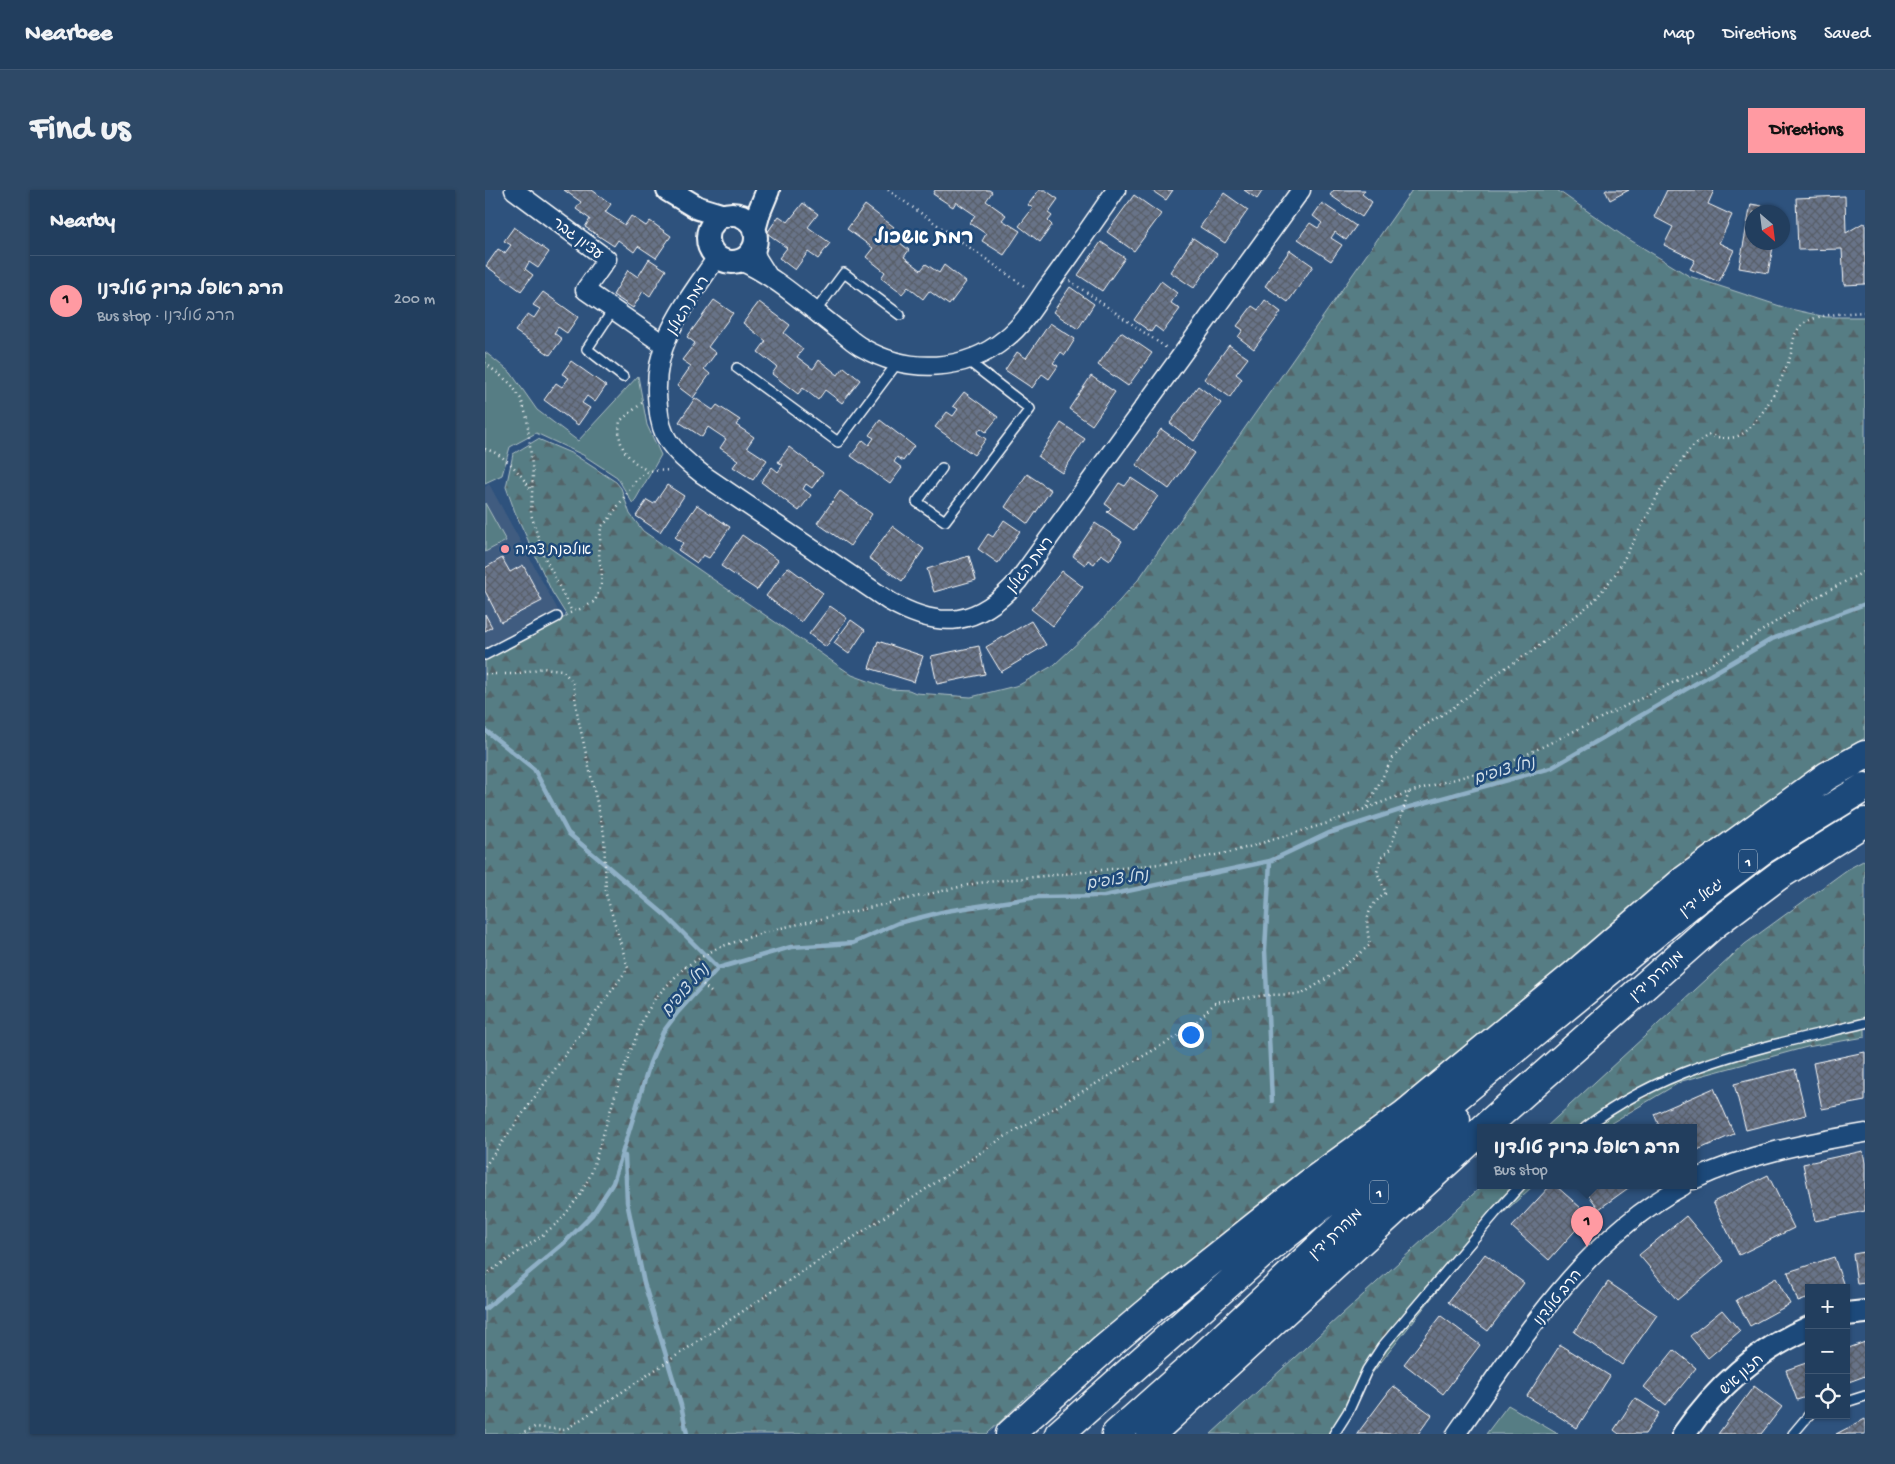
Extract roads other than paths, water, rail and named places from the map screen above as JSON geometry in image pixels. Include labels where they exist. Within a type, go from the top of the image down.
[{"type":"highway","points":[[1010,1434],[1104,1349],[1160,1302],[1310,1183],[1405,1114],[1574,975],[1683,881],[1827,776],[1865,755]]},
{"type":"highway","name":"יגאל ידין","points":[[1640,947],[1692,903],[1761,851],[1865,787]]},
{"type":"highway","name":"יגאל ידין","points":[[1717,922],[1778,876],[1865,822]]},
{"type":"highway","points":[[1507,1124],[1717,922]]},
{"type":"highway","name":"מנהרת ידין","points":[[1489,1124],[1717,922]]},
{"type":"highway","points":[[1059,1434],[1262,1254],[1640,947]]},
{"type":"highway","name":"מנהרת ידין","points":[[1116,1434],[1199,1360],[1640,947]]},
{"type":"highway","name":"מנהרת ידין","points":[[1151,1434],[1477,1135]]},
{"type":"highway","points":[[1175,1434],[1477,1154]]},
{"type":"street","name":"עציון גבר","points":[[514,190],[607,259],[585,290],[663,344]]},
{"type":"street","points":[[763,190],[714,223],[709,234],[710,247],[717,257],[728,262],[749,246],[767,190]]},
{"type":"street","name":"רמת הגולן","points":[[717,257],[683,308],[663,344],[656,395],[659,414],[668,441],[687,462],[702,474],[901,608],[923,616],[954,620],[981,612],[997,602],[1018,581],[1301,190]]},
{"type":"street","points":[[676,195],[703,210],[743,217],[752,225],[749,246],[769,276],[862,348],[898,362],[924,366],[944,366],[967,360],[996,346],[1019,327],[1059,273],[1113,191]]},
{"type":"street","points":[[676,195],[709,234]]},
{"type":"street","points":[[1697,1178],[1749,1158],[1809,1142],[1865,1133]]},
{"type":"street","name":"הרב טולדנו","points":[[1456,1434],[1544,1310],[1569,1280],[1618,1230],[1643,1210],[1678,1189]]},
{"type":"street","points":[[1850,1314],[1865,1312]]},
{"type":"street","name":"חזון איש","points":[[1684,1434],[1715,1397],[1749,1364],[1781,1341],[1807,1329]]},
{"type":"lane","points":[[815,312],[844,273],[900,316]]},
{"type":"lane","points":[[613,310],[587,349],[623,377]]},
{"type":"lane","points":[[942,468],[917,502],[945,521],[1030,409],[967,360]]},
{"type":"lane","points":[[737,368],[838,442],[898,362]]},
{"type":"lane","points":[[485,655],[557,617]]},
{"type":"lane","points":[[1590,1124],[1606,1112],[1643,1090],[1685,1070],[1726,1057],[1865,1023]]},
{"type":"lane","points":[[1334,1434],[1348,1412],[1367,1370],[1383,1347],[1517,1189]]},
{"type":"lane","points":[[1850,1401],[1865,1396]]},
{"type":"lane","points":[[1793,1434],[1806,1419]]},
{"type":"waterway","name":"נחל צופים","points":[[485,1309],[564,1243],[592,1215],[613,1183],[650,1063],[663,1032],[678,1012],[718,968],[791,947],[853,943],[898,923],[946,911],[1038,897],[1104,896],[1270,861],[1329,833],[1406,808],[1551,768],[1772,639],[1865,604]]},
{"type":"waterway","points":[[485,730],[534,769],[568,833],[665,915],[718,968]]},
{"type":"waterway","points":[[1270,861],[1265,950],[1272,1101]]},
{"type":"waterway","points":[[625,1156],[627,1202],[644,1283],[681,1405],[687,1434]]},
{"type":"place","name":"אולפנת צביה","points":[[505,549]]},
{"type":"place","name":"הרב ראפל ברוך טולדנו","points":[[1587,1247]]},
{"type":"district","name":"רמת אשכול","points":[[924,236]]}]
